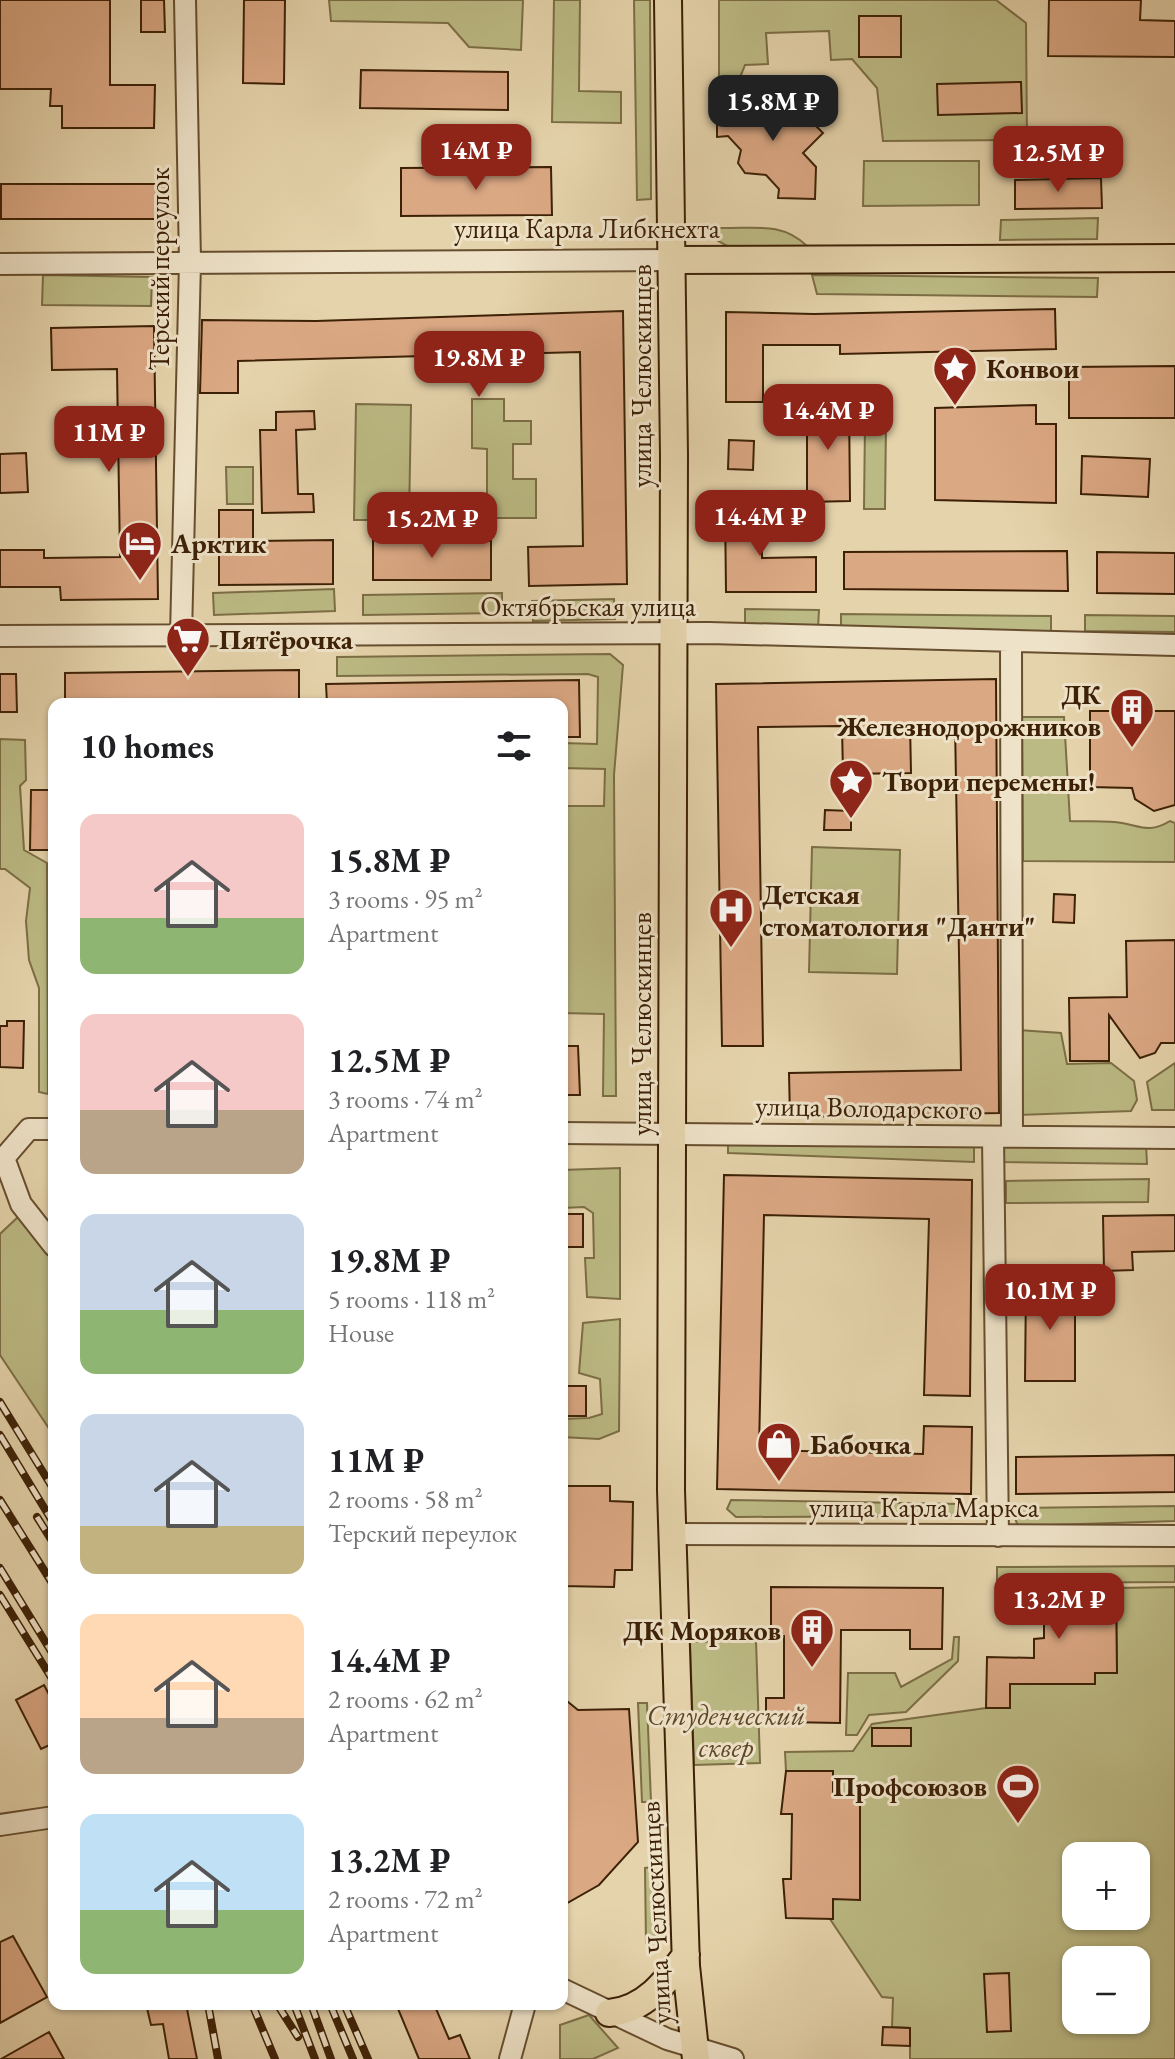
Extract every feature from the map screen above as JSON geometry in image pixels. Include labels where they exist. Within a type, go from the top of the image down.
[{"type":"main road","name":"улица Челюскинцев","points":[[668,0],[673,260],[673,1534],[686,1955],[695,2053]]},
{"type":"main road","name":"улица Карла Либкнехта","points":[[673,260],[1175,258]]},
{"type":"main road","points":[[609,2013],[623,2012],[644,2002],[686,1955]]},
{"type":"street","name":"Терский переулок","points":[[181,635],[190,262],[185,0]]},
{"type":"street","name":"улица Карла Либкнехта","points":[[0,264],[673,260]]},
{"type":"street","name":"Октябрьская улица","points":[[0,636],[674,633],[1011,644],[1175,645]]},
{"type":"street","points":[[998,1536],[1011,644]]},
{"type":"street","points":[[48,1129],[29,1129],[4,1158],[21,1204],[48,1238]]},
{"type":"street","name":"улица Володарского","points":[[568,1133],[1175,1138]]},
{"type":"street","name":"улица Карла Маркса","points":[[673,1534],[1175,1536]]},
{"type":"street","points":[[0,1825],[48,1818]]},
{"type":"street","points":[[568,1992],[695,2053],[733,2059]]},
{"type":"street","points":[[510,2059],[523,2010]]},
{"type":"green space","points":[[329,0],[523,0],[521,50],[469,47],[448,23],[331,21]]},
{"type":"green space","points":[[554,0],[580,0],[579,91],[621,92],[621,123],[552,122]]},
{"type":"green space","points":[[634,0],[650,0],[651,199],[637,200]]},
{"type":"green space","points":[[719,0],[996,0],[1026,23],[1027,140],[883,141],[877,88],[852,59],[831,60],[829,31],[766,33],[768,64],[745,65],[736,87],[719,83]]},
{"type":"green space","points":[[864,161],[979,161],[979,205],[863,206]]},
{"type":"green space","points":[[1098,218],[1097,239],[1000,240],[1001,220]]},
{"type":"green space","points":[[718,228],[777,230],[807,246],[731,248],[718,241]]},
{"type":"green space","points":[[43,275],[152,277],[151,306],[42,305]]},
{"type":"green space","points":[[812,275],[1098,278],[1097,297],[817,294]]},
{"type":"green space","points":[[472,399],[504,399],[504,421],[531,421],[531,444],[513,444],[513,479],[536,479],[536,518],[487,518],[487,449],[472,448]]},
{"type":"green space","points":[[356,404],[411,405],[409,520],[354,520]]},
{"type":"green space","points":[[865,422],[886,422],[885,509],[864,509]]},
{"type":"green space","points":[[226,467],[253,467],[253,504],[227,504]]},
{"type":"green space","points":[[334,589],[335,611],[214,615],[213,593]]},
{"type":"green space","points":[[502,593],[502,613],[363,615],[363,595]]},
{"type":"green space","points":[[614,599],[615,619],[533,621],[532,601]]},
{"type":"green space","points":[[745,609],[819,610],[818,628],[745,626]]},
{"type":"green space","points":[[841,614],[1051,616],[1051,632],[841,631]]},
{"type":"green space","points":[[1085,615],[1175,616],[1175,632],[1085,631]]},
{"type":"green space","points":[[610,654],[623,665],[614,775],[616,1096],[603,1096],[604,1014],[568,1013],[568,806],[604,806],[605,769],[568,768],[568,743],[597,744],[598,677],[588,674],[337,676],[337,657]]},
{"type":"green space","points":[[1022,717],[1064,717],[1070,821],[1116,822],[1146,828],[1170,821],[1175,823],[1175,862],[1023,861]]},
{"type":"green space","points":[[0,739],[25,740],[26,780],[20,786],[24,850],[47,863],[48,1094],[39,1092],[39,988],[29,960],[26,921],[30,888],[5,869],[0,869]]},
{"type":"green space","points":[[812,847],[900,850],[897,974],[809,972]]},
{"type":"green space","points":[[1018,1030],[1061,1033],[1067,1064],[1111,1063],[1134,1081],[1137,1100],[1131,1111],[1018,1115]]},
{"type":"green space","points":[[1175,1063],[1175,1110],[1152,1110],[1147,1082]]},
{"type":"green space","points":[[728,1139],[974,1145],[974,1162],[728,1153]]},
{"type":"green space","points":[[1146,1144],[1147,1164],[1001,1162],[1001,1145]]},
{"type":"green space","points":[[620,1168],[620,1299],[587,1297],[585,1258],[594,1258],[593,1213],[584,1207],[568,1208],[568,1170]]},
{"type":"green space","points":[[1149,1179],[1148,1202],[1006,1203],[1006,1181]]},
{"type":"green space","points":[[19,1216],[48,1252],[48,1427],[0,1355],[0,1234]]},
{"type":"green space","points":[[620,1319],[619,1431],[599,1439],[568,1437],[568,1419],[602,1414],[600,1379],[579,1373],[583,1323]]},
{"type":"green space","points":[[731,1500],[960,1504],[964,1509],[959,1516],[736,1517],[727,1509]]},
{"type":"green space","points":[[1175,1506],[1175,1521],[1018,1526],[1011,1508]]},
{"type":"green space","points":[[1175,1566],[1175,1582],[997,1583],[997,1567]]},
{"type":"green space","name":"Профсоюзов","points":[[1175,1587],[1175,2059],[910,2059],[910,2028],[892,2027],[893,1998],[882,1997],[830,1919],[833,1899],[860,1899],[860,1794],[833,1794],[833,1771],[786,1771],[785,1752],[853,1751],[872,1724],[986,1708],[1010,1683],[1094,1684],[1095,1673],[1117,1672],[1116,1588]]},
{"type":"green space","points":[[954,1637],[959,1637],[958,1661],[906,1712],[869,1715],[857,1735],[846,1735],[848,1673],[895,1673],[901,1687],[952,1659]]},
{"type":"green space","name":"Студенческий сквер","points":[[756,1640],[760,1763],[694,1765],[690,1642]]},
{"type":"green space","points":[[638,1703],[647,1703],[651,1802],[642,1802]]},
{"type":"green space","points":[[654,1867],[655,1943],[646,1943],[645,1868]]},
{"type":"green space","points":[[589,2015],[618,2048],[593,2059],[560,2059],[560,2025]]},
{"type":"building","points":[[0,0],[110,0],[110,85],[155,85],[154,128],[62,128],[62,106],[50,106],[51,89],[0,89]]},
{"type":"building","points":[[141,0],[164,0],[165,32],[141,32]]},
{"type":"building","points":[[244,0],[285,0],[284,84],[243,83]]},
{"type":"building","points":[[1049,0],[1141,0],[1140,20],[1175,21],[1175,57],[1048,56]]},
{"type":"building","points":[[859,16],[901,16],[901,57],[859,57]]},
{"type":"building","points":[[361,70],[508,72],[508,110],[360,108]]},
{"type":"building","points":[[1021,82],[1022,113],[938,115],[937,84]]},
{"type":"building","points":[[784,94],[823,133],[803,153],[816,167],[815,199],[778,198],[779,189],[766,175],[745,173],[738,163],[741,150],[728,136],[717,137],[717,100],[749,100],[763,114]]},
{"type":"building","points":[[551,167],[552,215],[401,216],[401,168]]},
{"type":"building","points":[[1101,178],[1102,208],[1015,209],[1015,180]]},
{"type":"building","points":[[1,184],[167,184],[167,219],[1,219]]},
{"type":"building","points":[[1055,309],[1056,349],[840,354],[840,345],[763,345],[763,402],[726,402],[726,312],[814,314]]},
{"type":"building","points":[[623,311],[627,584],[529,586],[528,547],[583,546],[580,352],[238,361],[238,393],[200,393],[202,320],[316,321]]},
{"type":"building","points":[[154,326],[158,599],[61,600],[60,587],[0,587],[0,550],[44,550],[44,558],[120,557],[117,369],[52,370],[51,328]]},
{"type":"building","points":[[1175,366],[1175,418],[1069,418],[1069,367]]},
{"type":"building","points":[[807,403],[849,403],[850,501],[807,502]]},
{"type":"building","points":[[1036,405],[1036,424],[1056,424],[1056,503],[935,500],[935,408]]},
{"type":"building","points":[[314,411],[315,429],[296,430],[298,494],[313,494],[314,512],[262,513],[260,430],[276,430],[276,412]]},
{"type":"building","points":[[729,440],[754,441],[753,470],[728,469]]},
{"type":"building","points":[[26,453],[28,492],[0,493],[0,454]]},
{"type":"building","points":[[1082,456],[1150,459],[1148,497],[1081,494]]},
{"type":"building","points":[[725,504],[762,504],[762,558],[816,557],[816,592],[726,592]]},
{"type":"building","points":[[219,510],[253,510],[253,541],[333,540],[333,584],[219,585]]},
{"type":"building","points":[[373,540],[491,541],[491,580],[373,580]]},
{"type":"building","points":[[1067,551],[1068,591],[844,589],[844,552]]},
{"type":"building","points":[[1097,552],[1175,553],[1175,594],[1097,593]]},
{"type":"building","points":[[299,670],[299,698],[65,698],[65,673]]},
{"type":"building","points":[[0,674],[16,674],[17,712],[0,712]]},
{"type":"building","points":[[996,679],[999,1113],[790,1117],[789,1073],[961,1070],[955,724],[910,724],[911,773],[843,774],[842,726],[758,727],[763,1046],[722,1046],[716,684]]},
{"type":"building","points":[[579,680],[580,737],[568,737],[568,698],[327,698],[326,684]]},
{"type":"building","name":"ДК Железнодорожников","points":[[1090,711],[1175,711],[1175,805],[1154,811],[1135,799],[1132,788],[1090,787]]},
{"type":"building","points":[[31,790],[48,790],[48,850],[30,850]]},
{"type":"building","points":[[825,810],[851,811],[851,830],[824,830]]},
{"type":"building","points":[[1054,894],[1075,895],[1074,923],[1053,922]]},
{"type":"building","points":[[1175,940],[1175,1043],[1161,1043],[1155,1053],[1140,1058],[1109,1015],[1109,1061],[1070,1061],[1069,998],[1127,997],[1126,941]]},
{"type":"building","points":[[7,1021],[24,1021],[23,1068],[0,1067],[0,1026],[7,1026]]},
{"type":"building","points":[[568,1046],[578,1046],[580,1095],[568,1095]]},
{"type":"building","points":[[724,1175],[972,1180],[970,1396],[924,1395],[929,1219],[764,1215],[759,1450],[923,1454],[924,1426],[972,1427],[971,1494],[717,1489]]},
{"type":"building","points":[[568,1214],[583,1214],[583,1247],[568,1247]]},
{"type":"building","points":[[1175,1215],[1175,1251],[1132,1252],[1133,1270],[1104,1271],[1103,1216]]},
{"type":"building","points":[[1075,1282],[1075,1381],[1025,1381],[1026,1283]]},
{"type":"building","points":[[568,1386],[586,1386],[586,1416],[568,1416]]},
{"type":"building","points":[[1175,1455],[1175,1492],[1016,1494],[1016,1457]]},
{"type":"building","points":[[568,1486],[610,1486],[610,1501],[633,1502],[632,1570],[615,1570],[614,1587],[568,1586]]},
{"type":"building","name":"ДК Моряков","points":[[771,1587],[943,1588],[942,1649],[910,1649],[910,1630],[841,1630],[840,1723],[785,1722],[785,1713],[766,1713],[766,1698],[784,1698],[784,1636],[771,1636]]},
{"type":"building","points":[[1116,1588],[1117,1673],[1095,1673],[1095,1684],[1010,1684],[1010,1708],[986,1708],[987,1657],[1034,1658],[1034,1639],[1044,1638],[1044,1608],[999,1608],[999,1589]]},
{"type":"building","points":[[44,1685],[48,1693],[48,1746],[41,1749],[16,1700]]},
{"type":"building","points":[[568,1702],[578,1710],[629,1709],[638,1842],[599,1885],[568,1903]]},
{"type":"building","points":[[872,1728],[911,1728],[911,1746],[872,1746]]},
{"type":"building","points":[[786,1771],[833,1771],[833,1794],[860,1794],[860,1900],[833,1899],[833,1919],[786,1918],[783,1879],[791,1879],[792,1814],[781,1814]]},
{"type":"building","points":[[13,1936],[47,1997],[0,2023],[0,1942]]},
{"type":"building","points":[[1009,1973],[1011,2031],[987,2032],[984,1974]]},
{"type":"building","points":[[147,2010],[187,2010],[197,2059],[169,2059],[163,2024],[151,2025]]},
{"type":"building","points":[[399,2010],[437,2010],[449,2039],[460,2035],[470,2059],[419,2059]]},
{"type":"building","points":[[883,2027],[910,2028],[910,2046],[882,2045]]},
{"type":"building","points":[[49,2032],[64,2059],[1,2059]]},
{"type":"railway","points":[[0,1402],[48,1480]]},
{"type":"railway","points":[[0,1435],[48,1514]]},
{"type":"railway","points":[[0,1500],[48,1576]]},
{"type":"railway","points":[[37,1517],[48,1534]]},
{"type":"railway","points":[[0,1568],[48,1646]]},
{"type":"railway","points":[[0,1595],[48,1672]]},
{"type":"railway","points":[[209,2010],[218,2059]]},
{"type":"railway","points":[[255,2010],[275,2059]]},
{"type":"railway","points":[[281,2010],[298,2037]]},
{"type":"railway","points":[[296,2010],[315,2059]]},
{"type":"railway","points":[[313,2010],[331,2059]]},
{"type":"railway","points":[[333,2010],[353,2059]]},
{"type":"railway","points":[[347,2010],[368,2059]]},
{"type":"place","name":"Конвои","points":[[955,407]]},
{"type":"place","name":"Арктик","points":[[140,582]]},
{"type":"place","name":"Пятёрочка","points":[[188,678]]},
{"type":"place","name":"ДК Железнодорожников","points":[[1132,749]]},
{"type":"place","name":"Твори перемены!","points":[[851,820]]},
{"type":"place","name":"Детская стоматология \"Данти\"","points":[[731,949]]},
{"type":"place","name":"Бабочка","points":[[779,1483]]},
{"type":"place","name":"ДК Моряков","points":[[812,1669]]},
{"type":"place","name":"Профсоюзов","points":[[1018,1825]]}]
